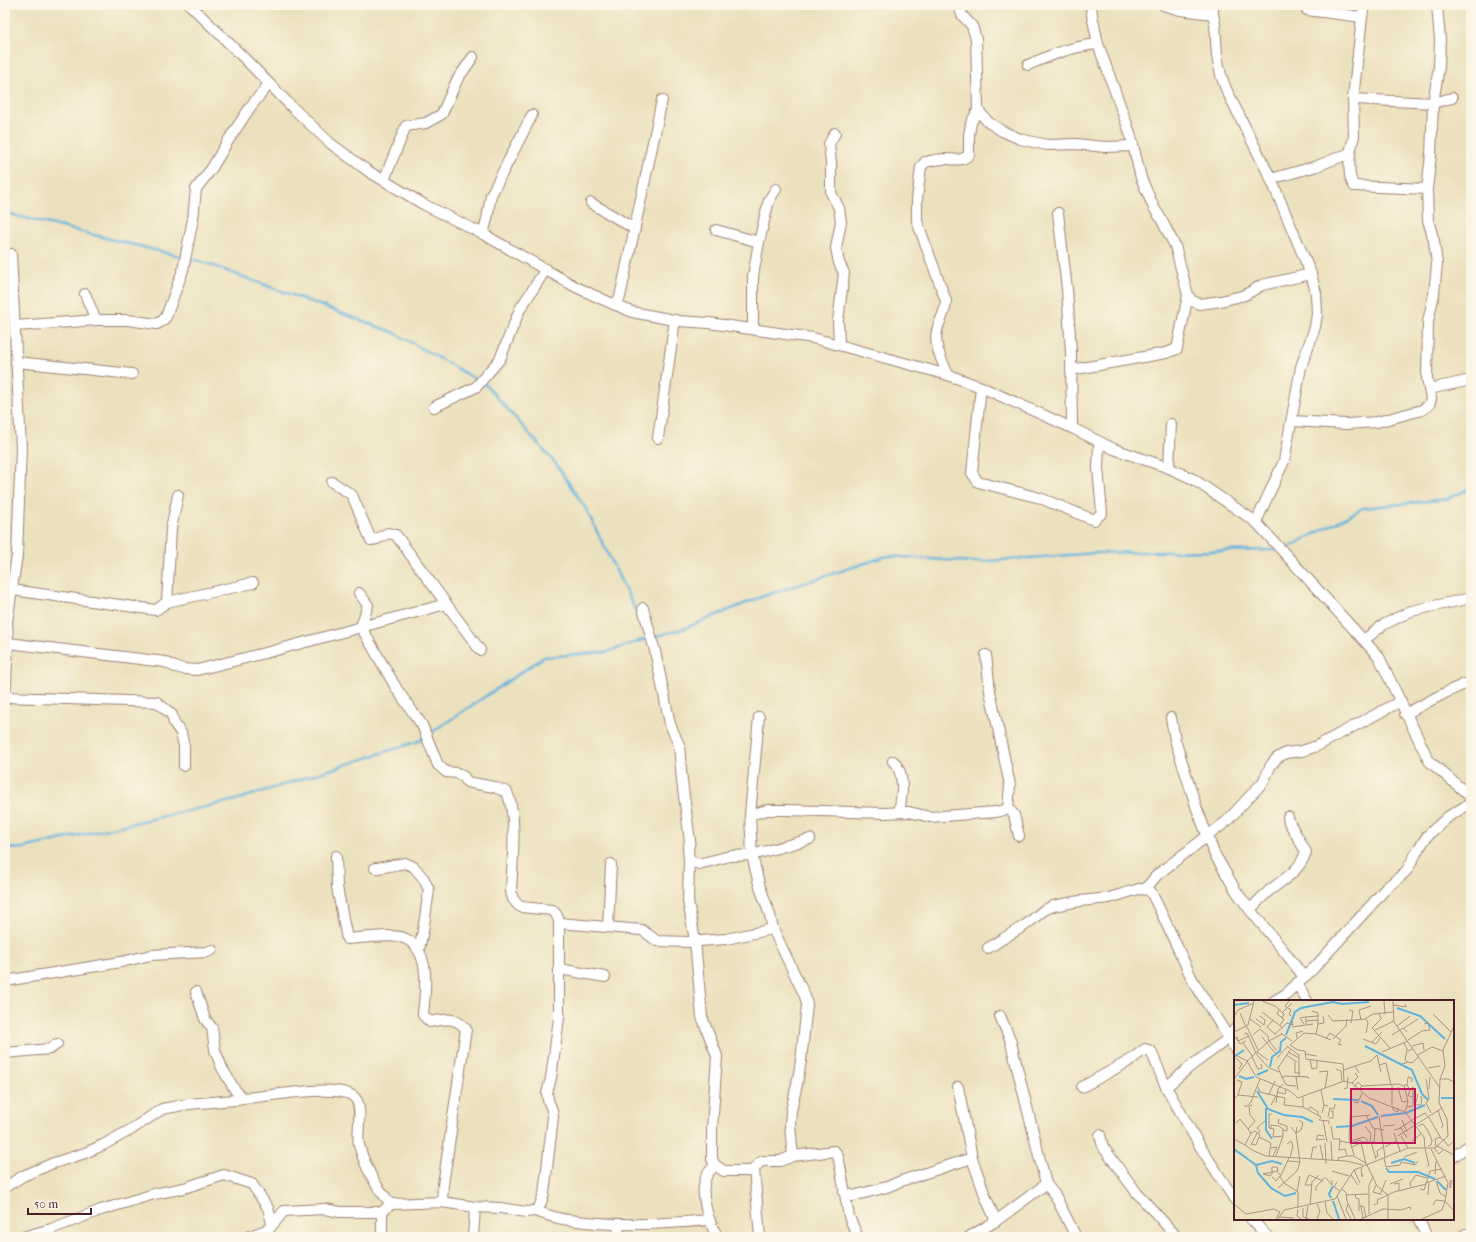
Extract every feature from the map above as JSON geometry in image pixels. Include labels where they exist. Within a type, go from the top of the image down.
[{"type":"street","points":[[190,5],[330,143],[384,180],[423,204],[483,234],[576,286],[615,305],[632,312],[675,320],[813,338],[948,376],[981,387],[1072,428],[1114,449],[1169,468],[1193,479],[1256,522],[1379,656],[1429,761],[1471,797]]},
{"type":"street","points":[[948,376],[936,344],[936,332],[944,313],[946,301],[917,221],[917,200],[921,167],[925,162],[944,159],[964,159],[969,155],[969,135],[971,123],[978,110],[976,39],[972,26],[962,15],[959,5]]},
{"type":"street","points":[[1092,5],[1092,15],[1098,44],[1130,133],[1141,178],[1150,199],[1175,246],[1188,295],[1192,301],[1200,304],[1221,301],[1245,295],[1262,285],[1311,274]]},
{"type":"street","points":[[1163,5],[1180,10],[1213,10],[1217,56],[1226,89],[1271,180],[1311,274],[1316,293],[1317,314],[1315,327],[1301,367],[1284,460],[1256,522]]},
{"type":"street","points":[[1305,5],[1307,10],[1362,17]]},
{"type":"street","points":[[1364,5],[1353,99],[1354,136],[1349,163],[1351,182],[1354,186],[1426,189]]},
{"type":"street","points":[[1292,421],[1346,424],[1377,422],[1422,410],[1429,405],[1431,399],[1427,378],[1428,322],[1434,294],[1437,264],[1434,241],[1428,220],[1426,189],[1431,155],[1433,103],[1440,40],[1437,5]]},
{"type":"street","points":[[1028,65],[1057,52],[1081,46],[1098,44]]},
{"type":"street","points":[[384,180],[406,126],[426,123],[442,114],[457,80],[473,57]]},
{"type":"street","points":[[15,326],[98,320],[127,320],[157,324],[162,322],[166,317],[183,270],[193,218],[196,189],[212,168],[251,106],[269,84]]},
{"type":"street","points":[[1353,99],[1433,103],[1452,98]]},
{"type":"street","points":[[615,305],[620,297],[662,100]]},
{"type":"street","points":[[978,110],[988,122],[1020,140],[1047,145],[1076,144],[1105,147],[1133,146]]},
{"type":"street","points":[[483,234],[488,219],[491,195],[532,115]]},
{"type":"street","points":[[835,133],[829,144],[832,163],[831,193],[839,208],[841,222],[836,248],[839,263],[844,274],[838,321],[839,345]]},
{"type":"street","points":[[1271,180],[1317,166],[1350,153]]},
{"type":"street","points":[[753,329],[753,276],[759,242],[770,200],[776,189]]},
{"type":"street","points":[[591,203],[635,229]]},
{"type":"street","points":[[1058,213],[1067,289],[1072,428]]},
{"type":"street","points":[[716,230],[759,242]]},
{"type":"street","points":[[11,254],[21,448],[17,554],[7,622],[5,698],[157,702],[172,715],[174,723],[181,733],[184,746],[184,766]]},
{"type":"street","points":[[434,406],[476,387],[500,359],[520,309],[546,269]]},
{"type":"street","points":[[84,294],[95,318],[98,320]]},
{"type":"street","points":[[1071,370],[1177,350],[1188,295]]},
{"type":"street","points":[[658,438],[675,320]]},
{"type":"street","points":[[16,362],[132,374]]},
{"type":"street","points":[[1429,389],[1471,380]]},
{"type":"street","points":[[981,387],[972,473],[978,482],[1040,498],[1094,520],[1102,513],[1098,468],[1099,442]]},
{"type":"street","points":[[1169,468],[1171,424]]},
{"type":"street","points":[[332,482],[352,495],[371,540],[377,539],[388,533],[396,535],[480,650]]},
{"type":"street","points":[[167,602],[171,528],[178,495]]},
{"type":"street","points":[[12,590],[156,610],[167,602],[253,583]]},
{"type":"street","points":[[359,593],[368,605],[360,627]]},
{"type":"street","points":[[1364,640],[1383,625],[1411,612],[1471,598]]},
{"type":"street","points":[[7,642],[165,662],[175,667],[191,670],[269,652],[446,604]]},
{"type":"street","points":[[643,608],[655,651],[670,724],[679,745],[690,841],[688,849],[690,860],[688,901],[695,941],[702,1017],[717,1056],[711,1150],[712,1159],[715,1165],[724,1170],[754,1170]]},
{"type":"street","points":[[360,627],[398,691],[422,725],[438,765],[446,772],[464,777],[467,782],[494,787],[507,792],[511,801],[513,827],[511,892],[513,899],[521,906],[552,910],[556,914],[559,923],[558,1032],[547,1093],[553,1117],[544,1194],[539,1208],[534,1211]]},
{"type":"street","points":[[986,655],[990,690],[1010,785],[1008,809]]},
{"type":"street","points":[[1406,714],[1443,695],[1455,687],[1471,682]]},
{"type":"street","points":[[1144,889],[1158,874],[1227,821],[1263,782],[1271,765],[1277,758],[1286,753],[1317,746],[1401,701]]},
{"type":"street","points":[[759,717],[750,815],[752,855],[773,929],[807,1005],[801,1061],[791,1111],[790,1126],[793,1156]]},
{"type":"street","points":[[1171,718],[1174,740],[1197,809],[1214,853],[1236,891],[1283,950],[1300,980],[1306,1000]]},
{"type":"street","points":[[893,761],[897,765],[901,776],[902,795],[899,812]]},
{"type":"street","points":[[1276,1000],[1286,994],[1339,942],[1347,931],[1387,887],[1407,870],[1428,835],[1449,816],[1471,803]]},
{"type":"street","points":[[750,815],[767,810],[883,813],[909,812],[930,817],[996,812],[1008,809]]},
{"type":"street","points":[[1008,809],[1014,815],[1019,836]]},
{"type":"street","points":[[1250,910],[1271,890],[1293,874],[1304,860],[1306,852],[1289,822],[1288,817]]},
{"type":"street","points":[[690,860],[699,864],[730,856],[752,855],[810,839]]},
{"type":"street","points":[[336,856],[336,887],[347,939],[385,936],[405,938],[419,949]]},
{"type":"street","points":[[375,868],[405,863],[414,866],[424,879],[429,890],[419,949],[426,977],[423,1015],[430,1022],[446,1019],[460,1022],[466,1029],[443,1185],[442,1202]]},
{"type":"street","points":[[608,927],[611,864]]},
{"type":"street","points":[[988,948],[1027,924],[1044,910],[1053,906],[1109,898],[1139,889],[1144,889],[1151,892],[1193,981],[1234,1046]]},
{"type":"street","points":[[559,923],[642,930],[657,941],[726,939],[773,929]]},
{"type":"street","points":[[5,981],[120,962],[151,954],[207,952],[212,950]]},
{"type":"street","points":[[559,969],[605,977]]},
{"type":"street","points":[[196,992],[205,1019],[212,1028],[216,1050],[222,1068],[235,1090],[240,1095],[239,1098]]},
{"type":"street","points":[[1000,1016],[1010,1039],[1046,1184],[1055,1195],[1076,1237]]},
{"type":"street","points":[[1166,1087],[1191,1066],[1229,1038],[1234,1030]]},
{"type":"street","points":[[5,1053],[50,1049],[57,1044]]},
{"type":"street","points":[[1082,1087],[1129,1061],[1145,1048],[1151,1051],[1166,1087],[1234,1198]]},
{"type":"street","points":[[958,1087],[972,1158],[996,1221]]},
{"type":"street","points":[[5,1187],[23,1176],[51,1164],[85,1153],[102,1145],[132,1129],[162,1109],[189,1104],[235,1100],[239,1098],[316,1091],[343,1092],[354,1097],[359,1105],[359,1145],[368,1169],[382,1194],[391,1204]]},
{"type":"street","points":[[1100,1135],[1103,1147],[1137,1193],[1177,1237]]},
{"type":"street","points":[[1454,1156],[1471,1144]]},
{"type":"street","points":[[760,1237],[754,1170],[755,1166],[759,1162],[763,1161],[780,1161],[793,1156],[834,1151],[837,1154],[849,1194],[847,1204],[849,1217],[858,1237]]},
{"type":"street","points":[[849,1194],[887,1187],[972,1158]]},
{"type":"street","points":[[715,1165],[705,1178],[704,1187],[705,1206],[712,1228],[718,1237]]},
{"type":"street","points":[[23,1237],[51,1229],[101,1210],[146,1196],[184,1188],[224,1175],[252,1184],[268,1208],[272,1223]]},
{"type":"street","points":[[969,1237],[996,1221],[1046,1184]]},
{"type":"street","points":[[248,1237],[268,1229],[284,1211],[325,1209],[340,1212],[382,1212],[391,1204],[442,1202],[475,1207],[500,1208],[527,1212],[534,1211],[568,1220],[618,1224],[654,1224],[709,1220]]},
{"type":"street","points":[[473,1237],[475,1207]]},
{"type":"street","points":[[382,1212],[382,1237]]},
{"type":"street","points":[[1252,1220],[1268,1237]]},
{"type":"street","points":[[1418,1220],[1427,1237]]},
{"type":"street","points":[[618,1224],[619,1237]]},
{"type":"street","points":[[1461,1237],[1466,1234],[1471,1234]]},
{"type":"waterway","points":[[5,213],[183,257]]},
{"type":"waterway","points":[[188,259],[200,261],[395,333],[477,380]]},
{"type":"waterway","points":[[482,383],[487,386],[556,464],[586,509],[644,628]]},
{"type":"waterway","points":[[1284,550],[1363,508],[1447,499],[1471,488]]},
{"type":"waterway","points":[[653,637],[683,629],[761,597],[887,556],[974,562],[1096,553],[1277,550]]},
{"type":"waterway","points":[[429,734],[544,657],[607,652],[648,638]]},
{"type":"waterway","points":[[5,849],[23,848],[236,800],[419,741],[424,737]]}]
